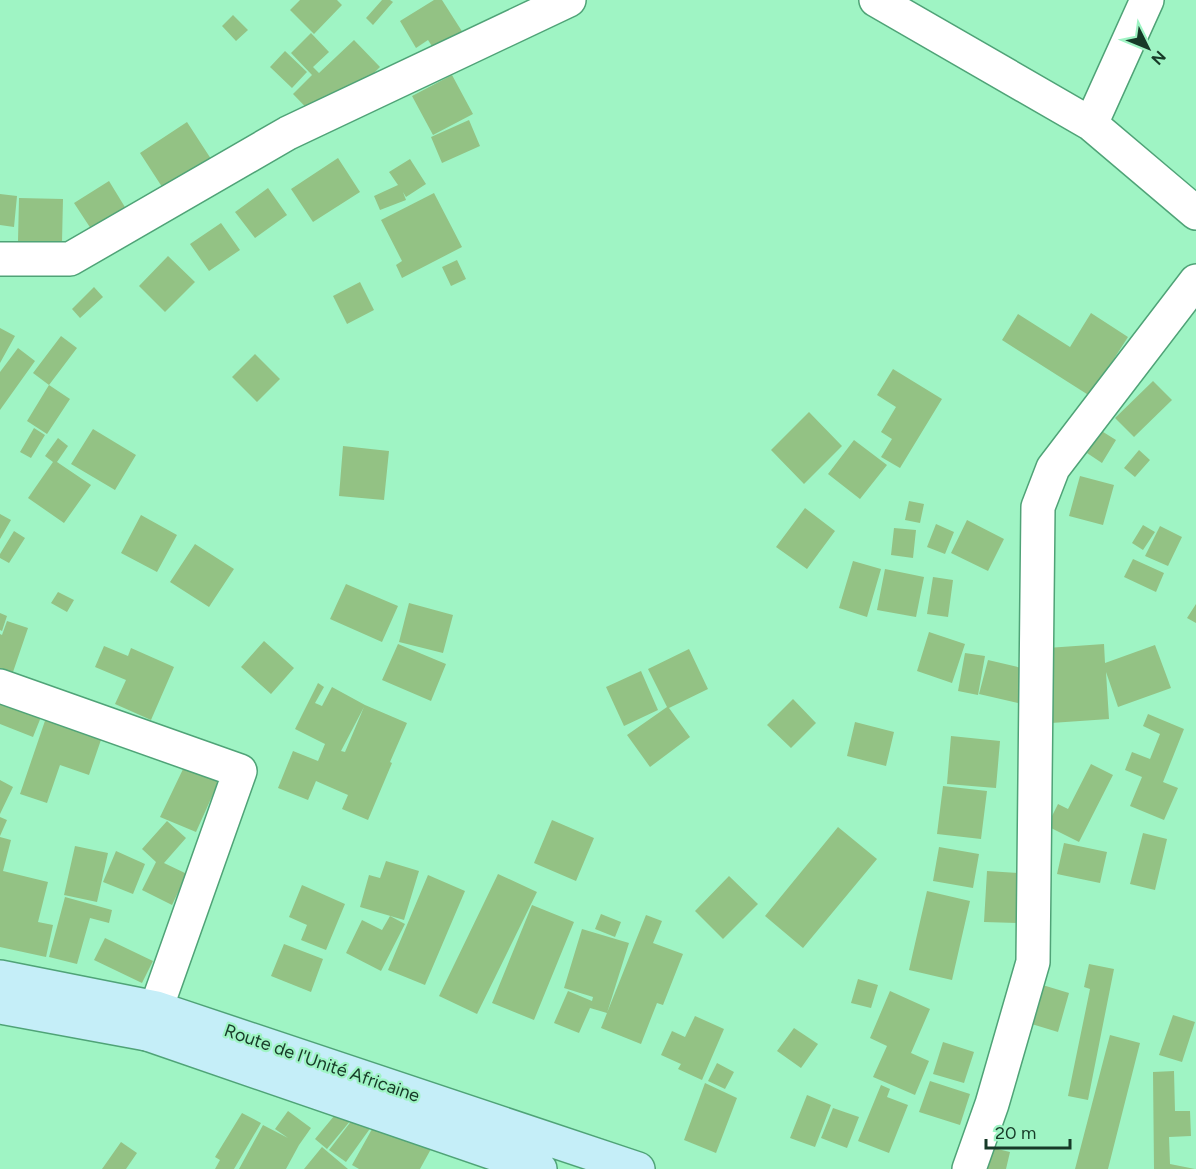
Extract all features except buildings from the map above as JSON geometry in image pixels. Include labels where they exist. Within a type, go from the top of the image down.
[{"type":"main road","name":"Route de l'Unité Africaine","points":[[0,977],[638,1169]]},
{"type":"main road","name":"Route de l'Unité Africaine","points":[[0,1007],[152,1021],[540,1169]]},
{"type":"street","points":[[0,258],[70,259],[288,133],[568,0]]},
{"type":"street","points":[[876,0],[1091,124],[1196,213]]},
{"type":"street","points":[[1091,124],[1147,0]]},
{"type":"street","points":[[969,1169],[992,1104],[1033,962],[1038,507],[1053,468],[1196,281]]},
{"type":"street","points":[[0,686],[240,771],[152,1021]]}]
